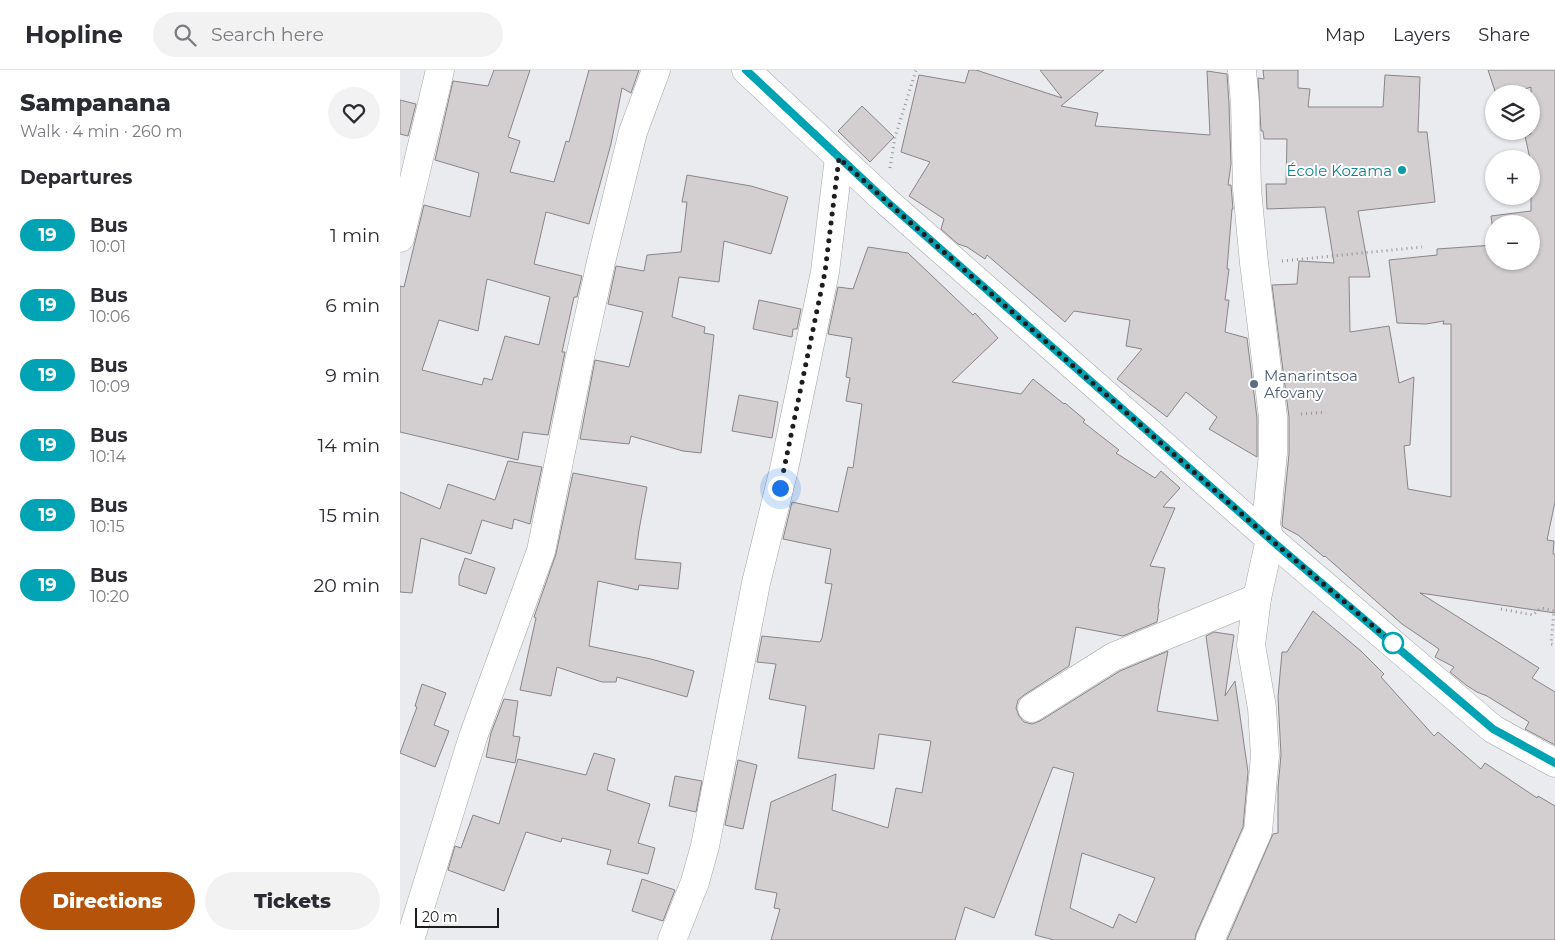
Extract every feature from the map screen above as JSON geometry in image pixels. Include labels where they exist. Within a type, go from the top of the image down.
[{"type":"street","points":[[400,238],[440,70]]},
{"type":"street","points":[[410,940],[473,737],[541,551],[601,262],[633,132],[656,70]]},
{"type":"street","points":[[746,70],[886,201],[1270,539],[1493,729],[1555,763]]},
{"type":"street","points":[[1210,940],[1258,831],[1265,756],[1262,708],[1251,645],[1257,598],[1270,539],[1266,525],[1273,453],[1273,416],[1254,263],[1242,70]]},
{"type":"street","points":[[672,940],[695,882],[705,846],[756,583],[784,469],[825,272],[839,158]]},
{"type":"street","points":[[1032,708],[1113,658],[1257,598]]},
{"type":"path","points":[[886,201],[895,137],[916,70]]},
{"type":"path","points":[[1254,263],[1422,247]]},
{"type":"path","points":[[1501,608],[1533,615],[1541,608],[1554,611],[1551,644],[1555,646]]},
{"type":"building","points":[[494,70],[530,70],[508,137],[520,141],[510,172],[554,182],[566,141],[569,142],[589,70],[639,70],[631,93],[622,88],[611,144],[589,224],[546,212],[534,264],[582,276],[577,297],[574,297],[562,352],[565,352],[548,435],[523,432],[518,460],[400,432],[400,286],[404,287],[424,205],[470,217],[479,173],[435,160],[453,81],[488,86]],"holes":[[[487,279],[550,297],[539,345],[505,336],[492,380],[484,378],[482,385],[422,370],[439,320],[478,331]]]},
{"type":"building","points":[[969,70],[976,70],[1062,98],[1040,70],[1104,70],[1061,106],[1098,113],[1095,126],[1210,135],[1207,71],[1227,74],[1231,164],[1228,185],[1231,185],[1233,209],[1227,269],[1229,269],[1225,300],[1229,300],[1225,332],[1247,338],[1257,418],[1257,457],[1209,429],[1217,417],[1186,392],[1167,417],[1117,379],[1142,349],[1126,346],[1130,320],[1074,311],[1065,322],[987,255],[985,259],[967,247],[958,244],[941,229],[944,219],[909,196],[930,162],[901,152],[919,75],[965,83]]},
{"type":"building","points":[[1263,70],[1298,70],[1298,88],[1310,89],[1308,107],[1383,107],[1385,75],[1420,77],[1418,132],[1427,132],[1435,202],[1358,211],[1370,277],[1349,277],[1350,332],[1389,326],[1399,383],[1414,377],[1410,445],[1404,446],[1408,489],[1451,497],[1451,324],[1443,324],[1444,321],[1426,324],[1397,323],[1389,260],[1437,255],[1437,249],[1485,246],[1485,270],[1540,270],[1540,215],[1499,215],[1531,211],[1531,205],[1540,205],[1540,150],[1528,150],[1526,140],[1540,140],[1540,85],[1493,85],[1488,70],[1555,70],[1555,502],[1547,540],[1554,541],[1555,613],[1420,593],[1539,668],[1532,678],[1555,692],[1555,745],[1525,729],[1529,722],[1466,685],[1450,672],[1454,667],[1435,657],[1439,649],[1402,624],[1325,556],[1298,535],[1283,527],[1289,454],[1289,417],[1272,285],[1297,284],[1299,261],[1334,263],[1325,207],[1267,209],[1266,184],[1286,184],[1287,139],[1264,139],[1263,131],[1261,131],[1258,78],[1264,79]]},
{"type":"building","points":[[400,100],[416,104],[408,136],[400,134]]},
{"type":"building","points":[[862,106],[894,137],[870,162],[838,131]]},
{"type":"building","points":[[687,175],[751,186],[788,197],[771,254],[724,241],[719,282],[679,277],[672,317],[705,327],[704,333],[714,335],[701,453],[683,451],[631,436],[629,444],[580,439],[595,360],[629,367],[643,312],[608,304],[616,266],[644,271],[647,255],[681,252],[687,202],[682,202]]},
{"type":"building","points":[[868,247],[908,253],[973,315],[975,313],[998,338],[952,382],[1021,394],[1033,379],[1065,403],[1085,420],[1083,422],[1119,450],[1116,453],[1155,478],[1161,471],[1180,488],[1163,507],[1175,508],[1150,566],[1165,568],[1157,622],[1123,636],[1076,627],[1069,666],[1024,695],[1018,700],[1016,708],[1024,722],[1032,724],[1040,721],[1120,671],[1168,651],[1157,711],[1218,721],[1206,636],[1214,632],[1234,635],[1225,696],[1235,681],[1248,772],[1243,827],[1195,940],[1054,940],[1035,935],[1074,773],[1053,767],[994,918],[965,907],[955,940],[771,940],[780,909],[774,908],[777,893],[755,889],[771,802],[836,774],[832,810],[888,828],[896,788],[922,793],[931,741],[879,734],[874,769],[798,758],[806,706],[769,699],[776,664],[757,662],[762,636],[820,642],[822,638],[832,584],[825,583],[831,549],[783,539],[792,502],[838,512],[848,467],[853,468],[862,404],[846,401],[850,378],[846,377],[852,338],[828,334],[838,287],[853,289]],"holes":[[[1082,853],[1155,878],[1136,923],[1119,914],[1113,928],[1070,908]]]},
{"type":"building","points":[[759,300],[801,309],[797,329],[793,329],[792,337],[753,329]]},
{"type":"building","points":[[739,395],[778,402],[772,438],[732,431]]},
{"type":"building","points":[[508,461],[542,467],[530,524],[514,519],[512,529],[482,520],[471,554],[421,538],[412,593],[400,592],[400,492],[440,509],[448,484],[495,500]]},
{"type":"building","points":[[573,473],[647,487],[635,559],[681,563],[678,589],[639,585],[638,590],[598,581],[589,646],[651,659],[694,671],[687,697],[617,677],[616,682],[602,682],[557,667],[551,696],[520,690],[536,618],[534,617],[556,554]]},
{"type":"building","points":[[465,558],[495,568],[486,594],[459,585],[459,576]]},
{"type":"building","points":[[1313,611],[1361,651],[1384,674],[1381,677],[1434,736],[1438,732],[1481,769],[1485,763],[1537,798],[1538,796],[1555,806],[1555,940],[1227,940],[1273,834],[1278,833],[1278,787],[1281,755],[1278,697],[1282,652],[1287,652]]},
{"type":"building","points":[[422,684],[446,693],[434,725],[449,731],[435,767],[400,753],[417,707],[415,706]]},
{"type":"building","points":[[504,699],[518,701],[513,736],[520,737],[515,763],[486,757],[491,733]]},
{"type":"building","points":[[594,753],[615,759],[607,790],[650,804],[638,843],[655,848],[648,874],[607,864],[611,850],[562,838],[561,842],[526,832],[504,891],[448,870],[455,846],[461,848],[473,815],[499,824],[518,759],[586,775]]},
{"type":"building","points":[[738,760],[757,765],[743,829],[725,825]]},
{"type":"building","points":[[675,776],[702,781],[696,812],[669,806]]},
{"type":"building","points":[[642,879],[675,890],[663,921],[632,911]]},
{"type":"bus line","name":"19","points":[[746,70],[886,201],[1278,546],[1493,729],[1555,763]]},
{"type":"place","name":"École Kozama","points":[[1402,170]]},
{"type":"place","name":"Manarintsoa Afovany","points":[[1254,384]]},
{"type":"route","points":[[780,488],[825,272],[839,158],[1270,539],[1393,643]]}]
